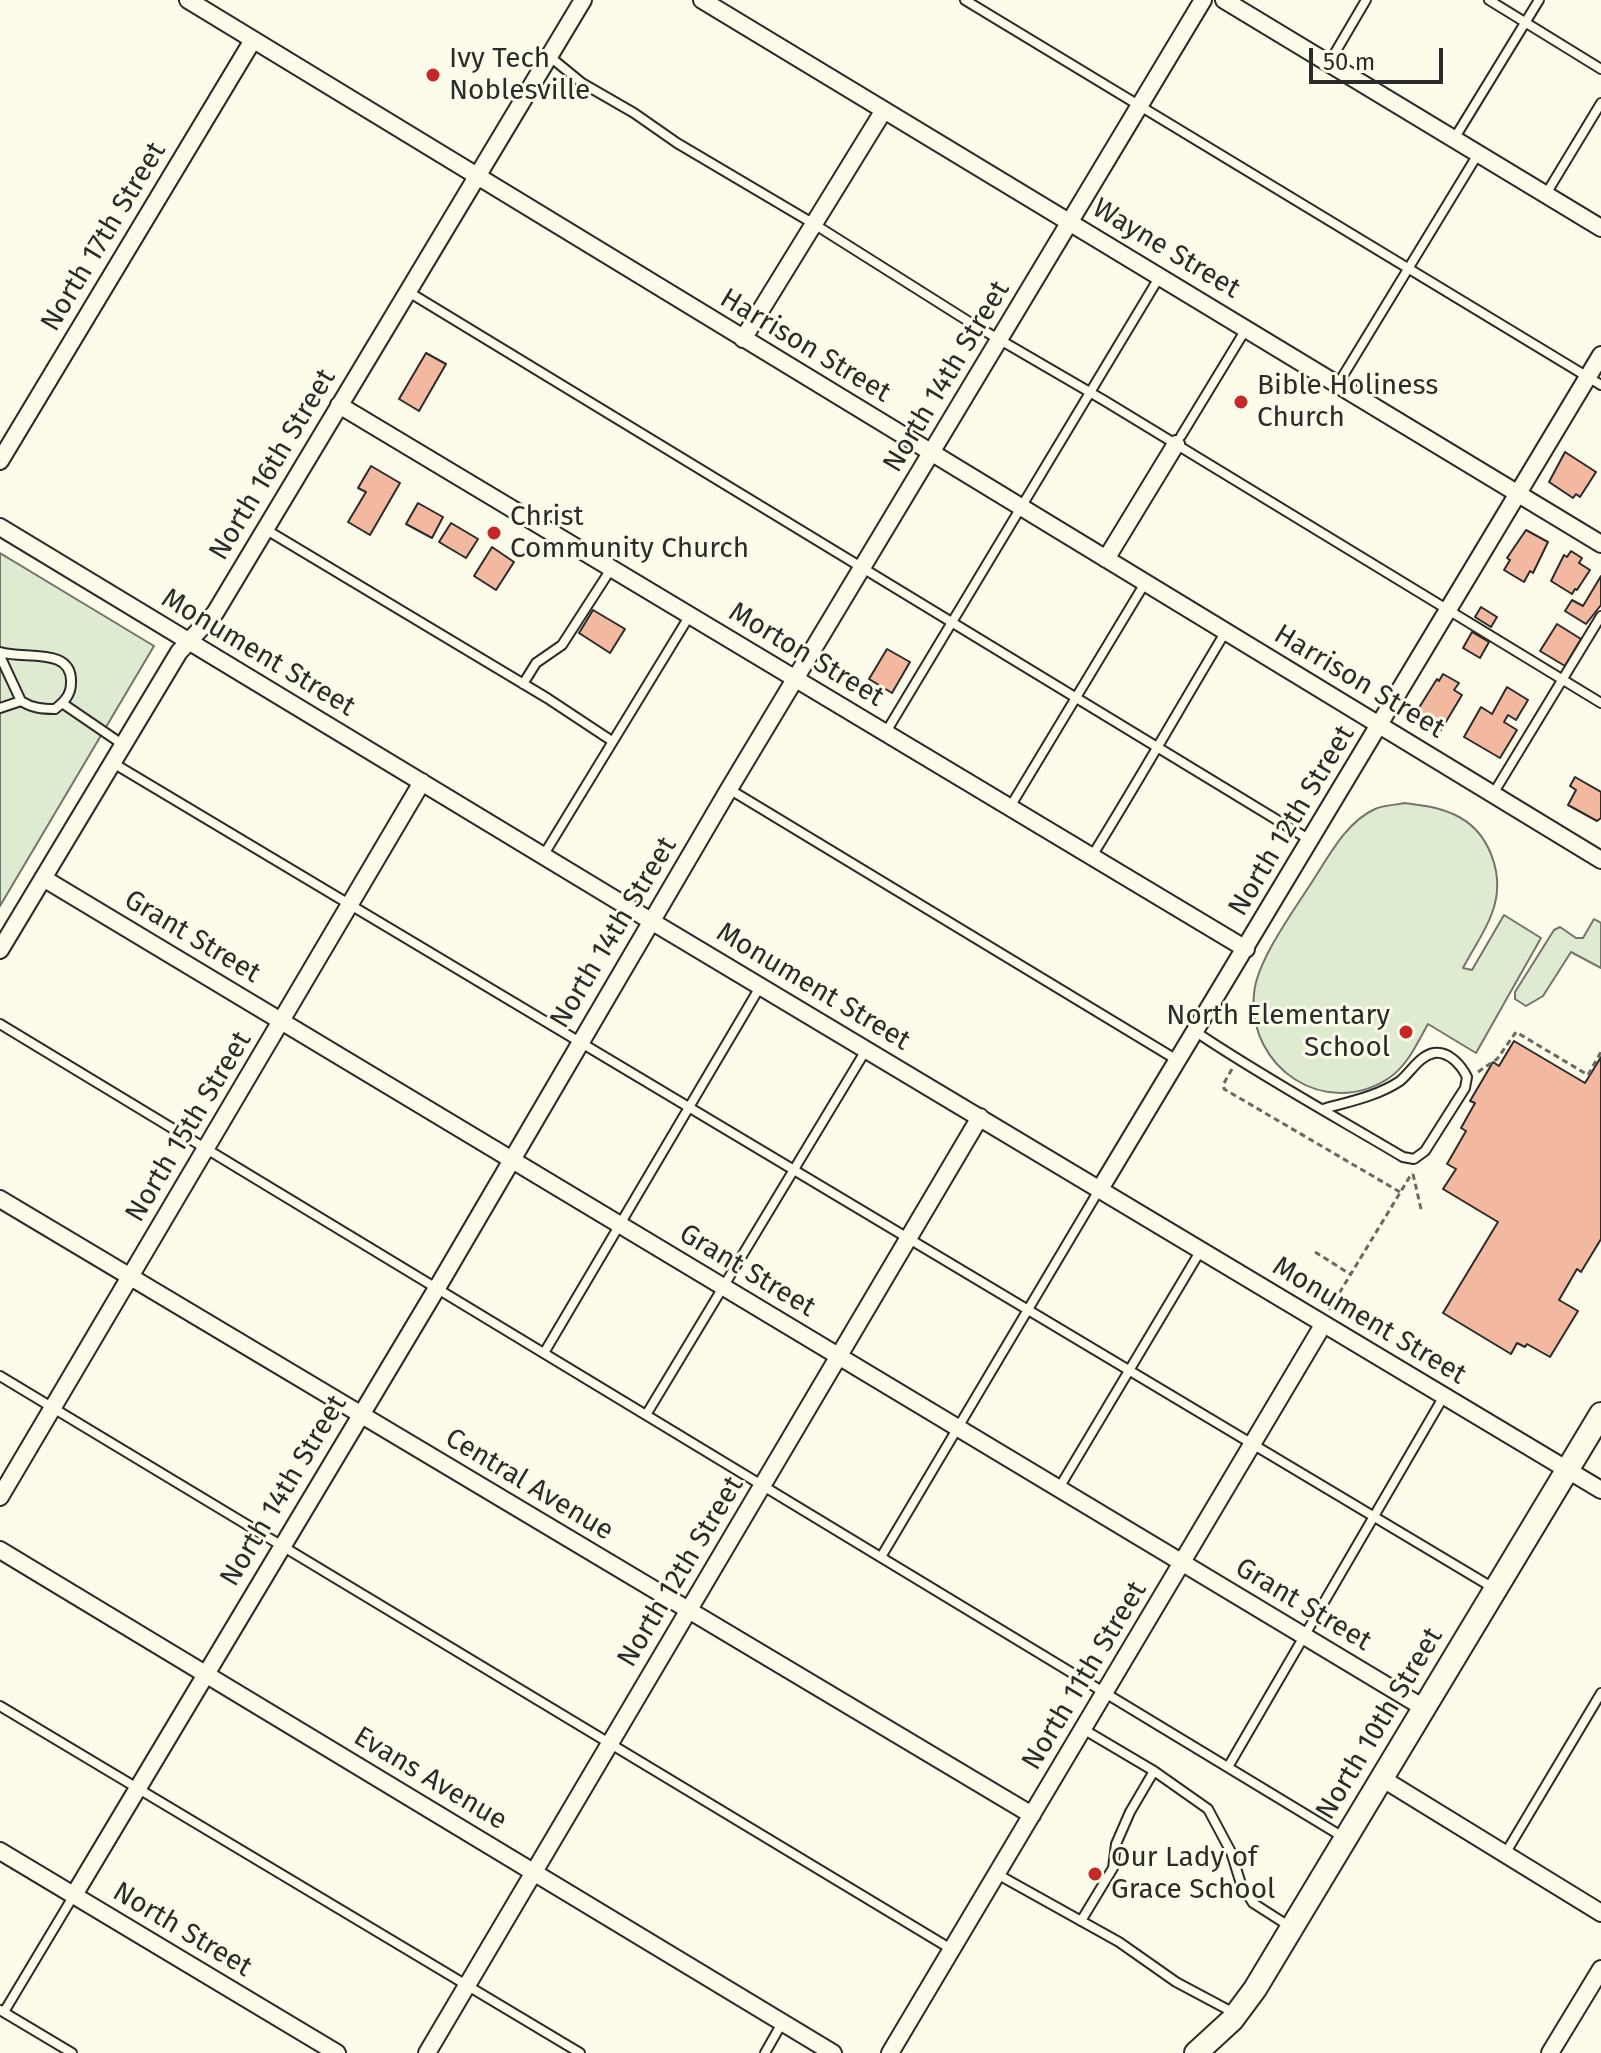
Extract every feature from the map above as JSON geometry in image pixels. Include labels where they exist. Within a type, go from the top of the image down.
[{"type":"main road","name":"North 10th Street","points":[[1196,2053],[1237,2015],[1347,1839],[1601,1414]]},
{"type":"street","name":"Harrison Street","points":[[188,0],[1601,860]]},
{"type":"street","name":"North 16th Street","points":[[0,950],[122,744],[188,642],[215,613],[583,0]]},
{"type":"street","name":"Wayne Street","points":[[702,0],[1601,544]]},
{"type":"street","name":"North 14th Street","points":[[74,1895],[437,1288],[729,789],[1203,0]]},
{"type":"street","points":[[1224,0],[1601,228]]},
{"type":"street","name":"North 17th Street","points":[[0,461],[253,40]]},
{"type":"street","points":[[743,339],[884,110]]},
{"type":"street","name":"North 12th Street","points":[[1100,1189],[1518,494],[1594,381],[1601,355]]},
{"type":"street","name":"Morton Street","points":[[339,405],[1246,949]]},
{"type":"street","points":[[1106,559],[1178,440]]},
{"type":"street","name":"Monument Street","points":[[0,527],[760,987],[1601,1490]]},
{"type":"street","name":"North 15th Street","points":[[0,1497],[422,782]]},
{"type":"street","name":"Grant Street","points":[[43,878],[1424,1708]]},
{"type":"street","name":"North 12th Street","points":[[427,2053],[980,1117]]},
{"type":"street","name":"Central Avenue","points":[[0,1199],[1032,1815]]},
{"type":"street","name":"North 11th Street","points":[[890,2053],[1323,1325]]},
{"type":"street","name":"Evans Avenue","points":[[0,1550],[833,2053]]},
{"type":"street","points":[[1383,1779],[1601,1913]]},
{"type":"street","name":"North Street","points":[[0,1851],[337,2053]]},
{"type":"street","points":[[1550,2053],[1601,1969]]},
{"type":"lane","points":[[965,0],[1594,381]]},
{"type":"lane","points":[[1328,63],[1366,0]]},
{"type":"lane","points":[[1489,0],[1601,69]]},
{"type":"lane","points":[[1454,139],[1539,0]]},
{"type":"lane","points":[[549,56],[582,83],[634,113],[677,143],[814,224],[971,323],[1178,440],[1448,611],[1601,703]]},
{"type":"lane","points":[[1545,195],[1601,103]]},
{"type":"lane","points":[[1338,384],[1478,154]]},
{"type":"lane","points":[[885,733],[1160,276]]},
{"type":"lane","points":[[407,291],[1311,840]]},
{"type":"lane","points":[[1178,440],[1246,329]]},
{"type":"lane","points":[[265,529],[612,741]]},
{"type":"lane","points":[[523,684],[536,663],[562,645],[612,568]]},
{"type":"lane","points":[[1010,807],[1145,583]]},
{"type":"lane","points":[[543,856],[690,615]]},
{"type":"lane","points":[[1493,794],[1601,616]]},
{"type":"lane","points":[[1092,857],[1226,631]]},
{"type":"lane","points":[[0,654],[45,656],[62,661],[69,670],[71,688],[62,703],[55,709],[46,709],[21,701],[0,654]]},
{"type":"lane","points":[[0,708],[21,701]]},
{"type":"lane","points":[[62,703],[122,744]]},
{"type":"lane","points":[[112,763],[1496,1589]]},
{"type":"lane","points":[[729,789],[1178,1061]]},
{"type":"lane","points":[[544,1353],[760,987]]},
{"type":"lane","points":[[0,1024],[1347,1839]]},
{"type":"lane","points":[[1196,1032],[1238,1059],[1403,1157],[1414,1159],[1425,1151],[1465,1088],[1467,1077],[1454,1059],[1437,1052],[1425,1056],[1399,1081],[1375,1094],[1323,1109]]},
{"type":"lane","points":[[646,1415],[866,1050]]},
{"type":"lane","points":[[881,1557],[1100,1189]]},
{"type":"lane","points":[[1059,1489],[1201,1250]]},
{"type":"lane","points":[[0,1376],[952,1949]]},
{"type":"lane","points":[[1228,1767],[1444,1396]]},
{"type":"lane","points":[[1505,1854],[1601,1693]]},
{"type":"lane","points":[[0,1706],[580,2053]]},
{"type":"lane","points":[[1083,1729],[1154,1771],[1208,1809],[1231,1852],[1241,1884],[1253,1903],[1292,1928]]},
{"type":"lane","points":[[1081,1921],[1113,1868],[1116,1844],[1154,1771]]},
{"type":"lane","points":[[997,1874],[1119,1942],[1176,1982],[1237,2015]]},
{"type":"lane","points":[[72,2053],[2,2011],[74,1895]]},
{"type":"lane","points":[[765,2053],[782,2022]]},
{"type":"path","points":[[1467,1077],[1497,1059],[1516,1032],[1588,1075],[1601,1052]]},
{"type":"path","points":[[1238,1059],[1224,1083],[1224,1089],[1400,1192]]},
{"type":"path","points":[[1323,1325],[1412,1172],[1421,1209]]},
{"type":"path","points":[[1315,1252],[1350,1274]]},
{"type":"green space","points":[[0,553],[154,646],[0,906]]},
{"type":"green space","points":[[1405,803],[1441,810],[1466,821],[1477,831],[1492,856],[1496,870],[1496,899],[1486,928],[1463,968],[1472,970],[1504,915],[1541,938],[1476,1053],[1428,1024],[1407,1060],[1389,1078],[1365,1089],[1340,1093],[1317,1089],[1295,1080],[1277,1064],[1263,1044],[1255,1021],[1256,981],[1277,936],[1347,831],[1375,809]]},
{"type":"green space","points":[[1594,919],[1601,923],[1601,968],[1571,952],[1543,996],[1526,1006],[1515,999],[1515,992],[1554,930],[1560,927],[1576,938],[1583,938]]},
{"type":"building","points":[[426,353],[446,364],[419,411],[399,399]]},
{"type":"building","points":[[1565,452],[1596,472],[1580,497],[1576,494],[1573,498],[1549,482]]},
{"type":"building","points":[[371,466],[400,483],[370,535],[348,522],[366,492],[358,488]]},
{"type":"building","points":[[418,503],[443,517],[432,538],[406,524]]},
{"type":"building","points":[[451,523],[478,539],[466,558],[439,542]]},
{"type":"building","points":[[1526,530],[1548,542],[1533,573],[1530,571],[1524,582],[1504,570],[1510,560],[1507,558]]},
{"type":"building","points":[[492,547],[514,562],[496,590],[474,576]]},
{"type":"building","points":[[1571,551],[1582,558],[1579,563],[1590,570],[1572,594],[1551,581],[1564,555],[1567,557]]},
{"type":"building","points":[[1601,576],[1601,605],[1586,624],[1565,611],[1572,600],[1583,606]]},
{"type":"building","points":[[1481,607],[1497,617],[1491,627],[1475,617]]},
{"type":"building","points":[[593,610],[625,629],[610,653],[579,633]]},
{"type":"building","points":[[1557,624],[1581,639],[1565,666],[1540,651]]},
{"type":"building","points":[[1472,632],[1489,642],[1480,658],[1463,648]]},
{"type":"building","points":[[887,649],[910,662],[892,693],[869,679]]},
{"type":"building","points":[[1443,674],[1459,683],[1454,690],[1462,695],[1441,730],[1415,714]]},
{"type":"building","points":[[1507,687],[1528,700],[1516,720],[1508,715],[1504,722],[1517,730],[1500,758],[1464,737],[1481,707],[1492,714]]},
{"type":"building","points":[[1575,777],[1601,792],[1601,818],[1597,821],[1568,805],[1576,790],[1570,786]]},
{"type":"building","points":[[1514,1041],[1585,1083],[1601,1057],[1601,1239],[1581,1272],[1577,1269],[1559,1300],[1578,1311],[1550,1357],[1527,1344],[1525,1347],[1517,1343],[1511,1354],[1443,1313],[1498,1222],[1443,1189],[1456,1169],[1447,1164],[1466,1131],[1461,1128],[1475,1103],[1470,1101],[1493,1062],[1499,1066]]},
{"type":"place","name":"Ivy Tech Noblesville","points":[[433,75]]},
{"type":"place","name":"Bible Holiness Church","points":[[1241,402]]},
{"type":"place","name":"Christ Community Church","points":[[494,533]]},
{"type":"place","name":"North Elementary School","points":[[1406,1032]]},
{"type":"place","name":"Our Lady of Grace School","points":[[1095,1874]]}]
